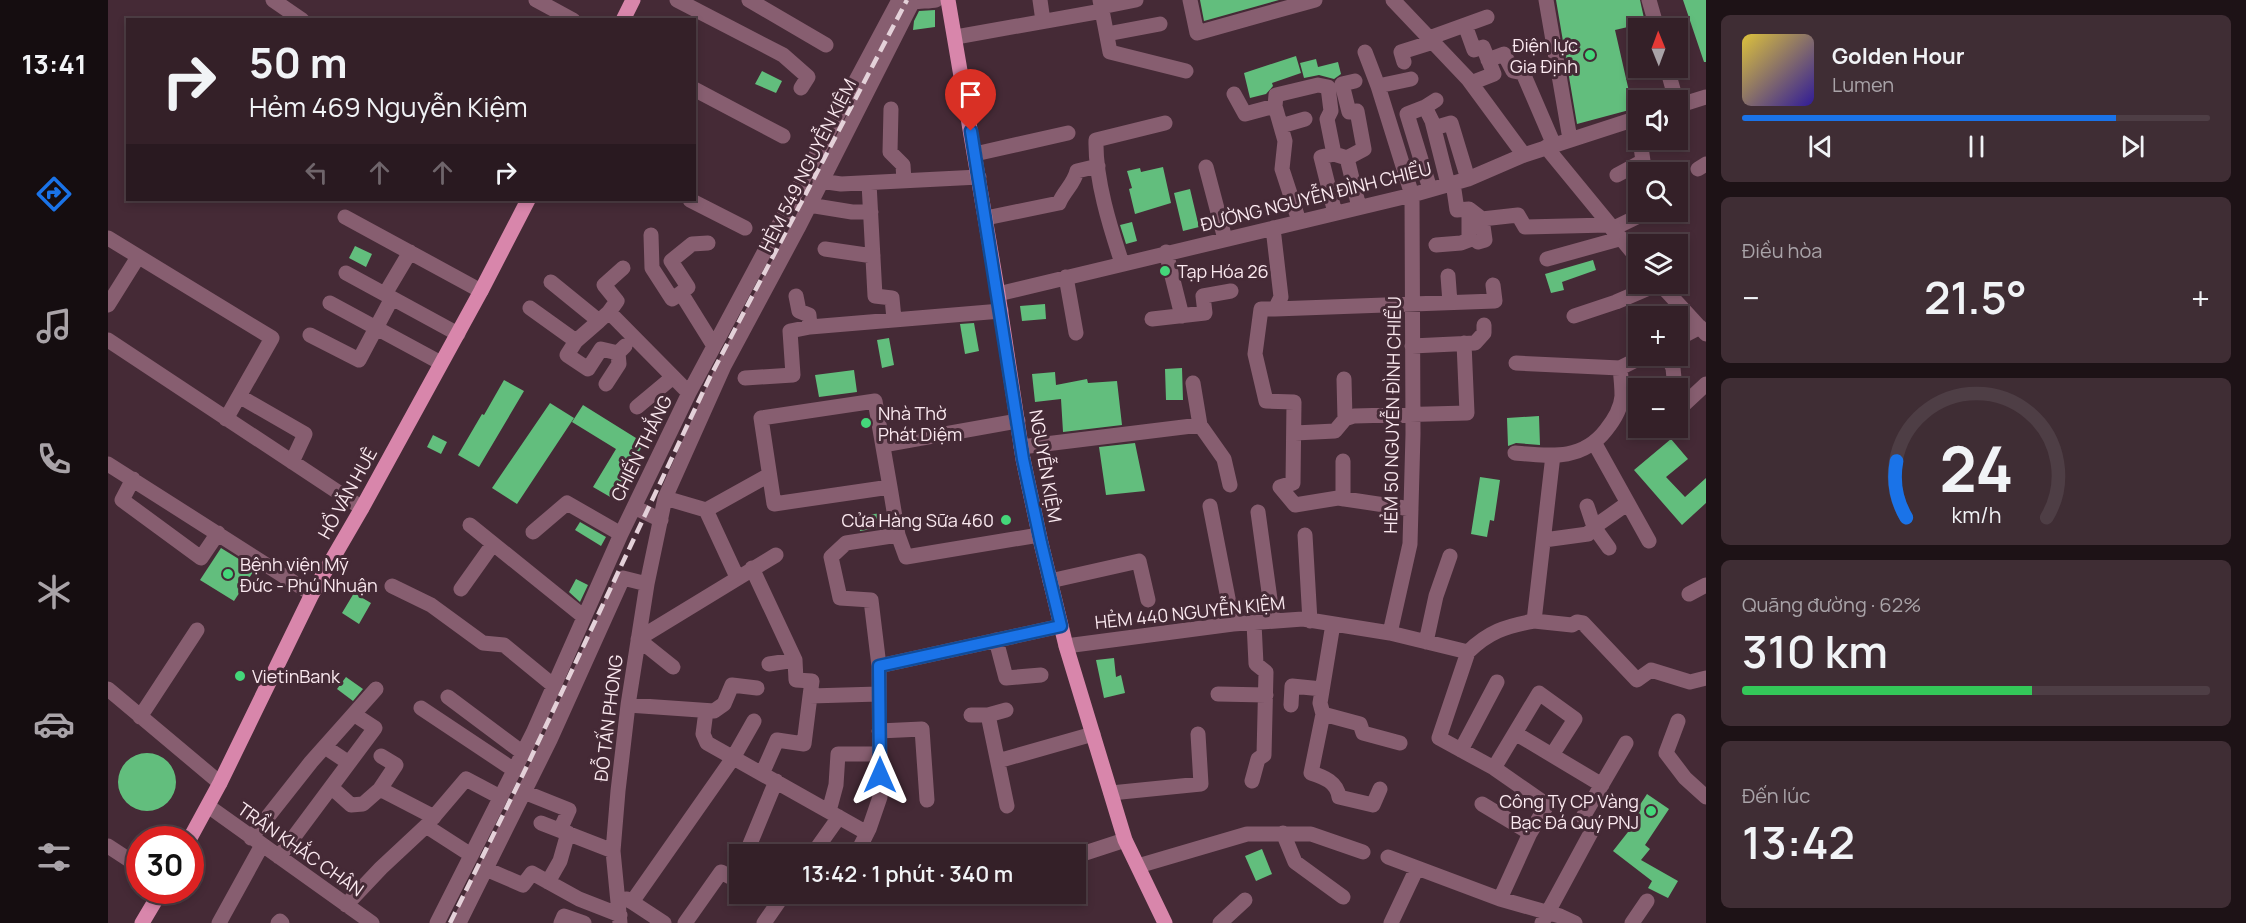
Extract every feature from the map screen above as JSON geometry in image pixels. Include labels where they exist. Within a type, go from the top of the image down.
[{"type":"main road","points":[[624,18],[633,0]]},
{"type":"main road","name":"NGUYỄN KIỆM","points":[[948,0],[986,218],[1021,447],[1039,535],[1066,646],[1125,840],[1165,923]]},
{"type":"main road","name":"HỒ VĂN HUÊ","points":[[197,826],[312,594],[458,334],[527,201]]},
{"type":"main road","points":[[142,923],[153,904]]},
{"type":"street","points":[[273,0],[299,18]]},
{"type":"street","points":[[536,0],[569,18]]},
{"type":"street","points":[[677,0],[783,55],[808,77],[801,88]]},
{"type":"street","points":[[749,0],[826,45]]},
{"type":"street","name":"CHIẾN THẮNG","points":[[437,923],[523,753],[621,534],[689,393],[899,0]]},
{"type":"street","name":"HẺM 549 NGUYỄN KIỆM","points":[[724,366],[912,3],[936,0]]},
{"type":"street","points":[[1040,0],[1043,21]]},
{"type":"street","points":[[956,37],[1043,21],[1101,6],[1136,0]]},
{"type":"street","points":[[1190,0],[1197,33],[1315,0]]},
{"type":"street","points":[[1393,0],[1471,83],[1524,155]]},
{"type":"street","points":[[1546,0],[1570,139]]},
{"type":"street","points":[[1649,0],[1654,18]]},
{"type":"street","points":[[1101,6],[1110,52],[1185,70]]},
{"type":"street","points":[[1404,62],[1401,52],[1487,17]]},
{"type":"street","points":[[1107,34],[1160,24]]},
{"type":"street","points":[[1465,25],[1474,50],[1483,47],[1494,74],[1471,83]]},
{"type":"street","name":"HẺM 50 NGUYỄN ĐÌNH CHIỂU","points":[[1365,52],[1412,195],[1413,415],[1410,544],[1390,633]]},
{"type":"street","points":[[1488,60],[1504,54],[1513,71],[1523,73],[1550,146],[1628,248]]},
{"type":"street","points":[[1378,86],[1411,79]]},
{"type":"street","points":[[1299,221],[1282,168],[1285,141],[1275,106],[1276,95],[1318,85],[1342,84]]},
{"type":"street","points":[[1335,213],[1321,157],[1340,156],[1364,149],[1358,111],[1349,112],[1342,84]]},
{"type":"street","points":[[1342,84],[1327,119],[1359,207]]},
{"type":"street","points":[[696,90],[783,136]]},
{"type":"street","points":[[1234,94],[1245,114],[1275,106]]},
{"type":"street","points":[[1688,103],[1706,97]]},
{"type":"street","points":[[1430,189],[1407,114],[1431,104],[1434,128],[1457,210],[1469,209],[1482,219],[1518,215],[1525,227],[1613,231]]},
{"type":"street","points":[[891,109],[890,152],[903,165],[904,181]]},
{"type":"street","points":[[1281,126],[1305,119]]},
{"type":"street","points":[[1122,263],[1114,240],[1098,166],[1096,140],[1165,123]]},
{"type":"street","points":[[1434,128],[1451,123],[1468,179]]},
{"type":"street","name":"ĐƯỜNG NGUYỄN ĐÌNH CHIỂU","points":[[998,294],[1412,195],[1468,179],[1524,155],[1570,139],[1628,124]]},
{"type":"street","points":[[975,154],[1068,133]]},
{"type":"street","points":[[986,218],[1059,203],[1062,195],[1070,188],[1077,171],[1098,166]]},
{"type":"street","points":[[1206,167],[1226,239]]},
{"type":"street","points":[[1617,175],[1628,172]]},
{"type":"street","points":[[820,181],[841,184],[979,177]]},
{"type":"street","points":[[869,183],[875,296],[892,297],[894,320]]},
{"type":"street","points":[[692,201],[745,228]]},
{"type":"street","points":[[809,204],[852,212],[871,212]]},
{"type":"street","points":[[1436,245],[1469,240],[1469,209]]},
{"type":"street","points":[[345,217],[481,291]]},
{"type":"street","points":[[1478,242],[1485,240],[1482,219]]},
{"type":"street","points":[[1547,259],[1629,222]]},
{"type":"street","points":[[1273,228],[1281,297],[1275,309]]},
{"type":"street","points":[[651,235],[652,268],[672,299],[688,287],[671,261],[692,244],[708,243]]},
{"type":"street","points":[[108,238],[272,338],[226,419]]},
{"type":"street","points":[[825,249],[873,256]]},
{"type":"street","points":[[310,335],[359,360],[410,252]]},
{"type":"street","points":[[1166,252],[1182,316]]},
{"type":"street","points":[[108,305],[138,257]]},
{"type":"street","points":[[618,353],[601,349],[588,369],[567,355],[576,341],[617,301],[604,285],[623,268]]},
{"type":"street","points":[[346,273],[458,334]]},
{"type":"street","points":[[1448,276],[1450,303]]},
{"type":"street","points":[[1066,278],[1076,333]]},
{"type":"street","points":[[551,282],[633,337],[689,393]]},
{"type":"street","points":[[1411,509],[1343,499],[1295,505],[1281,488],[1293,483],[1294,402],[1266,401],[1255,354],[1261,309],[1495,301],[1493,285]]},
{"type":"street","points":[[1152,319],[1205,313],[1203,296],[1231,291]]},
{"type":"street","points":[[681,292],[714,346]]},
{"type":"street","points":[[1574,316],[1635,294]]},
{"type":"street","points":[[1670,294],[1702,324],[1688,332]]},
{"type":"street","points":[[796,296],[799,311],[809,315],[810,327]]},
{"type":"street","points":[[330,303],[441,363]]},
{"type":"street","points":[[530,308],[576,341]]},
{"type":"street","points":[[745,378],[793,375],[790,331],[810,327],[1001,311]]},
{"type":"street","points":[[1412,346],[1475,342],[1484,333],[1484,325]]},
{"type":"street","points":[[606,384],[619,364],[618,353],[633,337]]},
{"type":"street","points":[[108,340],[362,508]]},
{"type":"street","points":[[1345,418],[1467,413],[1464,343]]},
{"type":"street","points":[[1516,363],[1620,368],[1628,364]]},
{"type":"street","name":"ĐỖ TẤN PHONG","points":[[622,910],[613,851],[628,705],[647,584],[665,498],[724,366]]},
{"type":"street","points":[[1515,453],[1569,454],[1595,444],[1615,419],[1622,398],[1620,368]]},
{"type":"street","points":[[637,407],[673,377]]},
{"type":"street","points":[[1294,433],[1335,431],[1345,418],[1344,379]]},
{"type":"street","points":[[1193,382],[1200,425],[1224,459],[1230,485]]},
{"type":"street","points":[[1688,401],[1706,384]]},
{"type":"street","points":[[239,396],[305,434],[292,462]]},
{"type":"street","points":[[890,488],[774,504],[761,418],[875,401],[883,445],[898,535],[906,557],[1039,535]]},
{"type":"street","points":[[883,445],[1018,421]]},
{"type":"street","points":[[1021,447],[1200,425]]},
{"type":"street","points":[[1595,444],[1649,541]]},
{"type":"street","points":[[1534,621],[1553,455]]},
{"type":"street","points":[[1343,461],[1343,499]]},
{"type":"street","points":[[108,464],[312,594]]},
{"type":"street","points":[[665,498],[706,510],[769,475]]},
{"type":"street","points":[[133,480],[122,500],[201,558],[218,533]]},
{"type":"street","points":[[533,532],[567,503],[621,534]]},
{"type":"street","points":[[1544,540],[1588,534],[1594,527],[1628,503]]},
{"type":"street","points":[[1210,506],[1233,624]]},
{"type":"street","points":[[1587,506],[1594,527],[1609,548]]},
{"type":"street","points":[[634,507],[661,520]]},
{"type":"street","points":[[706,510],[737,577]]},
{"type":"street","points":[[1258,512],[1273,621]]},
{"type":"street","points":[[470,525],[584,616]]},
{"type":"street","points":[[862,844],[880,797],[879,666],[871,600],[840,598],[831,557],[846,543],[898,535]]},
{"type":"street","points":[[1305,535],[1310,621]]},
{"type":"street","points":[[461,589],[493,544]]},
{"type":"street","points":[[673,667],[638,639],[776,555]]},
{"type":"street","points":[[1426,642],[1436,596],[1450,556]]},
{"type":"street","points":[[1050,581],[1139,561],[1148,600]]},
{"type":"street","points":[[752,568],[795,660],[796,680],[812,681],[804,744],[777,740],[762,774]]},
{"type":"street","points":[[459,923],[550,740],[622,578],[647,584]]},
{"type":"street","points":[[1689,594],[1706,585]]},
{"type":"street","points":[[392,586],[430,605],[483,643],[504,645],[554,686]]},
{"type":"street","name":"HẺM 440 NGUYỄN KIỆM","points":[[1066,646],[1233,624],[1310,621],[1390,633],[1467,652]]},
{"type":"street","points":[[1500,898],[1530,833],[1547,805],[1494,768],[1439,738],[1467,652],[1479,641],[1507,626],[1534,621],[1572,626],[1577,622],[1583,623],[1637,680],[1651,670],[1690,682],[1706,678]]},
{"type":"street","points":[[1252,781],[1258,759],[1264,755],[1266,695],[1266,672],[1256,664],[1254,623]]},
{"type":"street","points":[[1333,624],[1320,703],[1323,714],[1311,773],[1326,778],[1338,790],[1339,797],[1373,805],[1380,789]]},
{"type":"street","points":[[879,666],[1061,626]]},
{"type":"street","points":[[140,717],[197,630]]},
{"type":"street","points":[[996,640],[1006,678],[1041,675]]},
{"type":"street","points":[[769,664],[795,660]]},
{"type":"street","points":[[1461,750],[1497,682]]},
{"type":"street","points":[[628,705],[714,711],[724,704],[732,685],[757,688]]},
{"type":"street","points":[[1291,705],[1293,686],[1322,689]]},
{"type":"street","points":[[108,689],[220,783]]},
{"type":"street","points":[[219,923],[257,841],[325,747],[376,689]]},
{"type":"street","points":[[1494,768],[1539,693],[1575,719],[1552,754]]},
{"type":"street","points":[[810,696],[879,694]]},
{"type":"street","points":[[1218,694],[1266,695]]},
{"type":"street","points":[[448,697],[523,753]]},
{"type":"street","points":[[421,708],[514,770]]},
{"type":"street","points":[[971,715],[988,716],[1006,710]]},
{"type":"street","points":[[706,711],[703,734],[707,743],[867,833]]},
{"type":"street","points":[[1323,714],[1360,724],[1363,733],[1400,743]]},
{"type":"street","points":[[279,857],[375,728],[355,715]]},
{"type":"street","points":[[988,716],[1007,806]]},
{"type":"street","points":[[622,910],[733,758],[754,721]]},
{"type":"street","points":[[1678,721],[1666,753],[1685,778],[1706,797]]},
{"type":"street","points":[[879,731],[922,729],[927,800]]},
{"type":"street","points":[[1515,733],[1602,785]]},
{"type":"street","points":[[998,761],[1093,734]]},
{"type":"street","points":[[1111,793],[1201,784],[1198,734]]},
{"type":"street","points":[[1544,918],[1594,826],[1583,817],[1626,743]]},
{"type":"street","points":[[325,747],[349,763]]},
{"type":"street","points":[[818,844],[834,814],[838,754],[880,754]]},
{"type":"street","points":[[331,787],[351,805],[363,804],[381,789],[396,765],[381,756]]},
{"type":"street","points":[[346,905],[430,822],[466,779],[500,798]]},
{"type":"street","points":[[750,844],[776,781]]},
{"type":"street","points":[[381,789],[430,822],[471,855]]},
{"type":"street","points":[[524,792],[569,810],[560,861],[548,882]]},
{"type":"street","points":[[1482,804],[1530,833]]},
{"type":"street","name":"TRẦN KHẮC CHÂN","points":[[208,806],[372,923]]},
{"type":"street","points":[[541,823],[613,851]]},
{"type":"street","points":[[1283,833],[1295,862],[1343,897]]},
{"type":"street","points":[[1138,866],[1247,834],[1311,834],[1363,852]]},
{"type":"street","points":[[1086,853],[1125,840]]},
{"type":"street","points":[[108,846],[126,858]]},
{"type":"street","points":[[1388,856],[1500,898],[1544,918],[1575,923]]},
{"type":"street","points":[[1391,923],[1417,868]]},
{"type":"street","points":[[486,869],[523,885],[532,873],[579,899],[664,923]]},
{"type":"street","points":[[685,923],[721,872],[729,876]]},
{"type":"street","points":[[1220,923],[1245,900]]},
{"type":"street","points":[[1632,923],[1647,901]]},
{"type":"street","points":[[764,923],[777,904]]},
{"type":"street","points":[[561,923],[564,916],[584,923]]},
{"type":"building","points":[[1200,0],[1279,0],[1204,21]]},
{"type":"building","name":"Điện lực Gia Định","points":[[1556,0],[1640,0],[1644,18],[1628,18],[1628,27],[1615,30],[1629,90],[1628,110],[1577,124]]},
{"type":"building","points":[[1683,0],[1706,0],[1706,62],[1704,62]]},
{"type":"building","points":[[935,10],[935,27],[913,30],[919,11]]},
{"type":"building","points":[[1296,56],[1301,73],[1272,83],[1273,86],[1266,94],[1250,98],[1244,73]]},
{"type":"building","points":[[1316,59],[1318,67],[1338,62],[1341,74],[1334,79],[1319,75],[1304,78],[1300,63]]},
{"type":"building","points":[[762,71],[782,81],[776,93],[755,84]]},
{"type":"building","points":[[1163,167],[1171,203],[1135,214],[1129,189],[1132,188],[1127,171],[1140,168],[1141,172]]},
{"type":"building","points":[[1190,189],[1199,227],[1183,231],[1174,193]]},
{"type":"building","points":[[1132,222],[1137,241],[1126,244],[1120,225]]},
{"type":"building","points":[[355,246],[372,254],[366,267],[349,258]]},
{"type":"building","points":[[1593,260],[1596,270],[1562,282],[1564,290],[1551,293],[1545,274]]},
{"type":"building","points":[[1045,304],[1046,319],[1022,321],[1020,306]]},
{"type":"building","points":[[974,323],[979,351],[965,354],[960,324]]},
{"type":"building","points":[[889,338],[894,365],[882,368],[877,340]]},
{"type":"building","points":[[1182,368],[1183,400],[1166,400],[1165,369]]},
{"type":"building","points":[[854,370],[857,392],[819,397],[815,375]]},
{"type":"building","points":[[1055,372],[1056,385],[1087,379],[1088,383],[1117,381],[1122,425],[1063,432],[1061,399],[1035,402],[1032,374]]},
{"type":"building","points":[[504,380],[524,391],[479,467],[458,455]]},
{"type":"building","points":[[550,403],[574,418],[517,504],[492,488]]},
{"type":"building","points":[[583,405],[644,443],[612,498],[593,487],[616,449],[572,422]]},
{"type":"building","points":[[1539,416],[1540,445],[1516,443],[1508,446],[1507,418]]},
{"type":"building","points":[[433,435],[447,442],[441,454],[427,447]]},
{"type":"building","points":[[1671,439],[1688,459],[1666,477],[1685,497],[1706,478],[1706,503],[1682,525],[1634,470]]},
{"type":"building","points":[[1135,443],[1145,491],[1106,495],[1099,447]]},
{"type":"building","points":[[1480,477],[1500,480],[1494,521],[1490,520],[1487,537],[1471,534]]},
{"type":"building","points":[[882,513],[884,527],[860,531],[858,516]]},
{"type":"building","points":[[580,522],[606,537],[601,546],[575,530]]},
{"type":"building","name":"Bệnh viện Mỹ Đức - Phú Nhuận","points":[[221,548],[255,569],[234,601],[200,580]]},
{"type":"building","points":[[576,579],[588,585],[580,602],[569,592]]},
{"type":"building","points":[[354,593],[371,603],[359,624],[342,613]]},
{"type":"building","points":[[1114,658],[1116,677],[1121,675],[1125,693],[1104,698],[1096,660]]},
{"type":"building","points":[[346,677],[363,689],[353,701],[337,689]]},
{"type":"building","points":[[141,753],[153,753],[168,761],[176,776],[176,788],[168,803],[153,811],[141,811],[126,803],[118,788],[118,776],[126,761]]},
{"type":"building","points":[[1647,794],[1669,809],[1645,845],[1650,849],[1641,860],[1678,881],[1668,898],[1648,888],[1652,881],[1613,851],[1639,818],[1634,814]]},
{"type":"building","points":[[1262,849],[1272,874],[1256,881],[1245,856]]},
{"type":"railway","points":[[450,923],[527,766],[710,377],[907,0]]},
{"type":"place","name":"Điện lực Gia Định","points":[[1590,55]]},
{"type":"place","name":"Tạp Hóa 26","points":[[1165,271]]},
{"type":"place","name":"Nhà Thờ Phát Diệm","points":[[866,423]]},
{"type":"place","name":"Cửa Hàng Sữa 460","points":[[1006,520]]},
{"type":"place","name":"Bệnh viện Mỹ Đức - Phú Nhuận","points":[[228,574]]},
{"type":"place","name":"VietinBank","points":[[240,676]]},
{"type":"place","name":"Công Ty CP Vàng Bạc Đá Quý PNJ","points":[[1651,811]]},
{"type":"route","points":[[880,775],[879,666],[1061,626],[1023,459],[971,131]]}]
